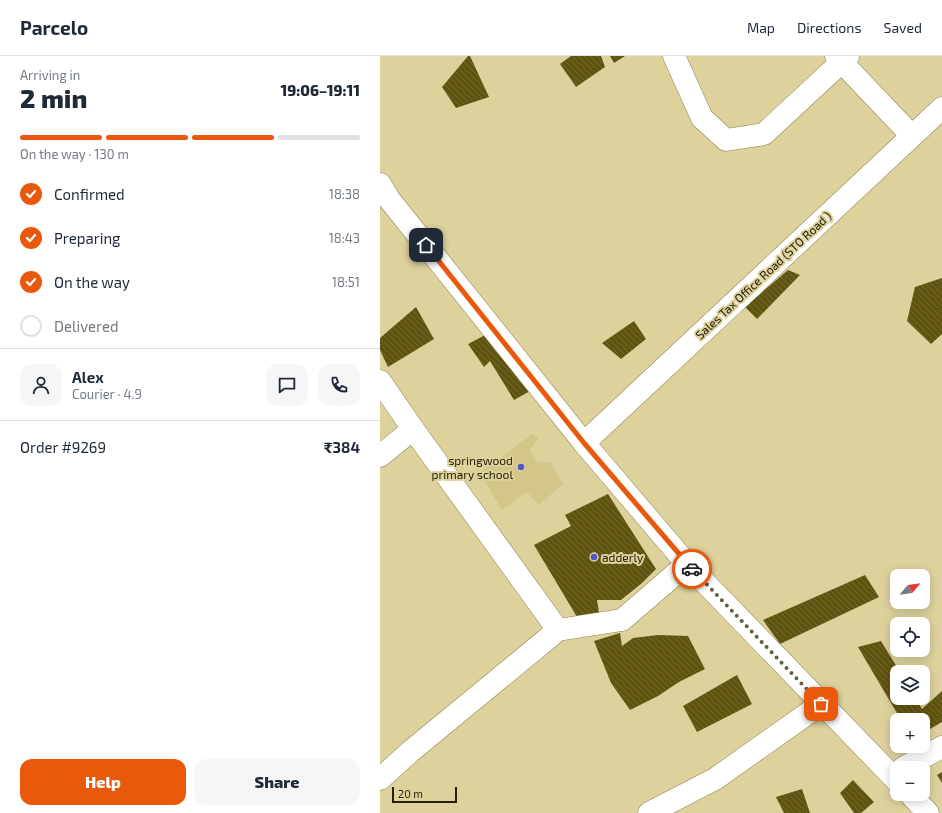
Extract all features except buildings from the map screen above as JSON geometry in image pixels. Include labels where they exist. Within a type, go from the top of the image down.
[{"type":"street","points":[[674,56],[702,118],[726,140],[764,134],[842,58],[912,136]]},
{"type":"street","name":"Sales Tax Office Road (STO Road )","points":[[584,443],[942,108]]},
{"type":"street","points":[[380,184],[388,199],[584,443],[687,564],[821,704],[890,768]]},
{"type":"street","points":[[380,381],[558,630]]},
{"type":"street","points":[[380,456],[413,429]]},
{"type":"street","points":[[380,778],[411,750],[558,630],[622,620],[687,564]]},
{"type":"street","points":[[649,813],[715,779],[821,704]]},
{"type":"street","points":[[919,761],[942,747]]},
{"type":"street","points":[[917,801],[928,813]]},
{"type":"shaded area","name":"springwood primary school","points":[[532,434],[539,438],[529,450],[538,462],[550,462],[563,484],[539,505],[527,492],[502,510],[480,473]]},
{"type":"way so far","points":[[692,569],[821,704]]},
{"type":"place","name":"springwood primary school","points":[[521,467]]},
{"type":"place","name":"adderly","points":[[594,557]]},
{"type":"route","points":[[426,245],[584,443],[692,569]]}]
